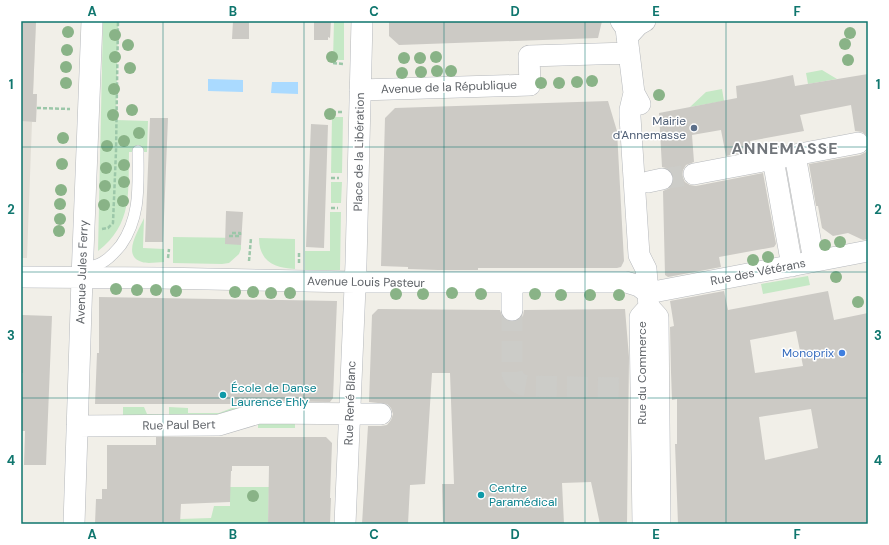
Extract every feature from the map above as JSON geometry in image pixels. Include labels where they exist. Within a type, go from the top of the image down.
[{"type":"street","name":"Avenue Jules Ferry","points":[[74,524],[92,21]]},
{"type":"street","name":"Place de la Libération","points":[[355,282],[362,21]]},
{"type":"street","points":[[634,93],[626,32],[645,21]]},
{"type":"street","name":"Avenue de la République","points":[[360,90],[530,85],[529,56],[626,32]]},
{"type":"street","name":"Rue du Commerce","points":[[634,93],[642,107],[655,181],[652,253],[646,269]]},
{"type":"street","name":"Rue du Commerce","points":[[634,93],[630,117],[639,255],[646,269],[648,300],[658,317],[651,440],[643,524]]},
{"type":"street","points":[[694,174],[858,143]]},
{"type":"street","points":[[795,155],[814,261]]},
{"type":"street","points":[[773,159],[792,266]]},
{"type":"street","name":"Rue des Vétérans","points":[[648,300],[668,289],[868,251]]},
{"type":"street","name":"Avenue Louis Pasteur","points":[[21,277],[82,273],[160,278],[355,282],[626,282],[639,286],[648,300]]},
{"type":"street","name":"Rue René Blanc","points":[[345,524],[341,413],[362,345],[355,282]]},
{"type":"street","points":[[512,282],[512,310]]},
{"type":"street","name":"Rue du Commerce","points":[[648,300],[640,317],[635,388],[651,440],[660,524]]},
{"type":"street","name":"Rue Paul Bert","points":[[77,426],[219,425],[259,413],[381,414]]},
{"type":"lane","points":[[82,273],[106,260],[117,249],[132,225],[137,206],[138,152]]},
{"type":"path","points":[[84,229],[108,228],[113,223],[116,151],[118,21]]},
{"type":"path","points":[[37,108],[89,110]]},
{"type":"path","points":[[229,236],[240,236],[240,233],[232,233]]},
{"type":"shaded area","points":[[21,21],[36,21],[33,94],[37,94],[36,122],[32,122],[27,258],[21,258]]},
{"type":"green space","points":[[103,21],[118,21],[116,120],[148,121],[147,152],[129,152],[128,194],[123,218],[109,241],[98,251]]},
{"type":"green space","points":[[334,21],[344,21],[344,60],[333,60]]},
{"type":"green space","points":[[822,70],[837,79],[808,84],[806,73]]},
{"type":"green space","points":[[722,89],[724,101],[690,107],[706,92]]},
{"type":"green space","points":[[332,117],[343,117],[342,173],[331,173]]},
{"type":"green space","points":[[331,182],[342,182],[341,203],[331,203]]},
{"type":"green space","points":[[330,212],[341,212],[340,270],[305,270],[305,251],[330,251]]},
{"type":"green space","points":[[144,218],[143,248],[164,249],[164,262],[144,263],[136,259],[133,254],[133,242]]},
{"type":"green space","points":[[173,237],[241,238],[241,249],[239,254],[229,263],[173,263]]},
{"type":"green space","points":[[259,238],[295,239],[295,269],[281,267],[269,262],[262,252]]},
{"type":"green space","points":[[808,276],[810,285],[763,294],[761,284]]},
{"type":"green space","points":[[123,407],[144,407],[147,414],[162,414],[162,419],[123,418]]},
{"type":"green space","points":[[169,407],[188,408],[188,413],[219,413],[232,408],[242,408],[219,419],[169,419]]},
{"type":"green space","points":[[258,419],[295,419],[295,428],[258,428]]},
{"type":"green space","points":[[230,487],[269,487],[268,524],[180,524],[180,519],[211,518],[214,506],[230,506]]},
{"type":"water","points":[[208,79],[243,80],[243,92],[208,91]]},
{"type":"water","points":[[272,82],[298,82],[298,94],[271,93]]},
{"type":"building","points":[[21,21],[36,21],[33,94],[37,94],[36,122],[21,121]]},
{"type":"building","points":[[233,21],[249,21],[249,39],[232,39]]},
{"type":"building","points":[[314,21],[331,21],[330,38],[328,37],[328,40],[314,40]]},
{"type":"building","points":[[389,21],[602,21],[598,38],[399,45],[389,36]]},
{"type":"building","points":[[868,74],[868,137],[862,132],[855,131],[851,105],[800,115],[804,131],[750,141],[751,151],[726,156],[721,130],[692,135],[694,162],[686,165],[683,170],[682,176],[685,182],[696,186],[763,173],[776,244],[774,247],[719,257],[721,267],[668,277],[665,275],[663,191],[670,188],[674,177],[671,171],[662,167],[659,113],[737,98],[736,86],[793,75],[795,86]]},
{"type":"building","points":[[608,101],[617,131],[624,261],[621,267],[478,268],[478,270],[438,270],[381,266],[385,118],[395,108]]},
{"type":"building","points":[[150,118],[168,118],[163,242],[145,242]]},
{"type":"building","points":[[311,124],[328,125],[324,248],[306,247]]},
{"type":"building","points":[[868,149],[868,239],[863,240],[848,233],[833,236],[822,228],[818,206],[816,206],[809,164],[860,155]]},
{"type":"building","points":[[226,211],[243,212],[241,245],[225,244]]},
{"type":"building","points":[[724,291],[728,310],[828,291],[834,320],[868,313],[868,524],[678,524],[675,444],[677,444],[677,399],[672,400],[670,327],[674,326],[670,301]],"holes":[[[796,331],[803,366],[755,373],[750,340]],[[811,409],[818,448],[765,460],[759,417]]]},
{"type":"building","points":[[99,297],[337,301],[333,398],[330,402],[259,401],[246,404],[95,404],[97,353],[99,353]]},
{"type":"building","points":[[378,309],[500,310],[506,321],[512,322],[523,316],[524,310],[625,309],[629,357],[627,524],[600,524],[591,482],[562,483],[564,524],[443,524],[442,484],[454,484],[450,373],[432,373],[425,484],[410,485],[408,524],[362,524],[368,426],[387,425],[393,414],[391,408],[387,404],[369,402],[372,315]]},
{"type":"building","points":[[22,315],[52,316],[46,465],[24,465],[25,431],[21,431],[23,373],[21,373]]},
{"type":"building","points":[[156,437],[326,437],[332,443],[330,524],[268,524],[269,466],[232,466],[230,502],[181,504],[180,524],[95,524],[96,499],[102,499],[102,489],[107,489],[107,445],[156,445]]},
{"type":"tunnel","points":[[662,179],[694,174]]},
{"type":"tunnel","points":[[512,310],[512,373],[517,382],[528,386],[628,388]]},
{"type":"place","name":"Mairie d'Annemasse","points":[[694,128]]},
{"type":"place","name":"Monoprix","points":[[842,353]]},
{"type":"place","name":"École de Danse Laurence Ehly","points":[[223,395]]},
{"type":"place","name":"Centre Paramédical","points":[[481,495]]},
{"type":"district","name":"ANNEMASSE","points":[[785,148]]}]
